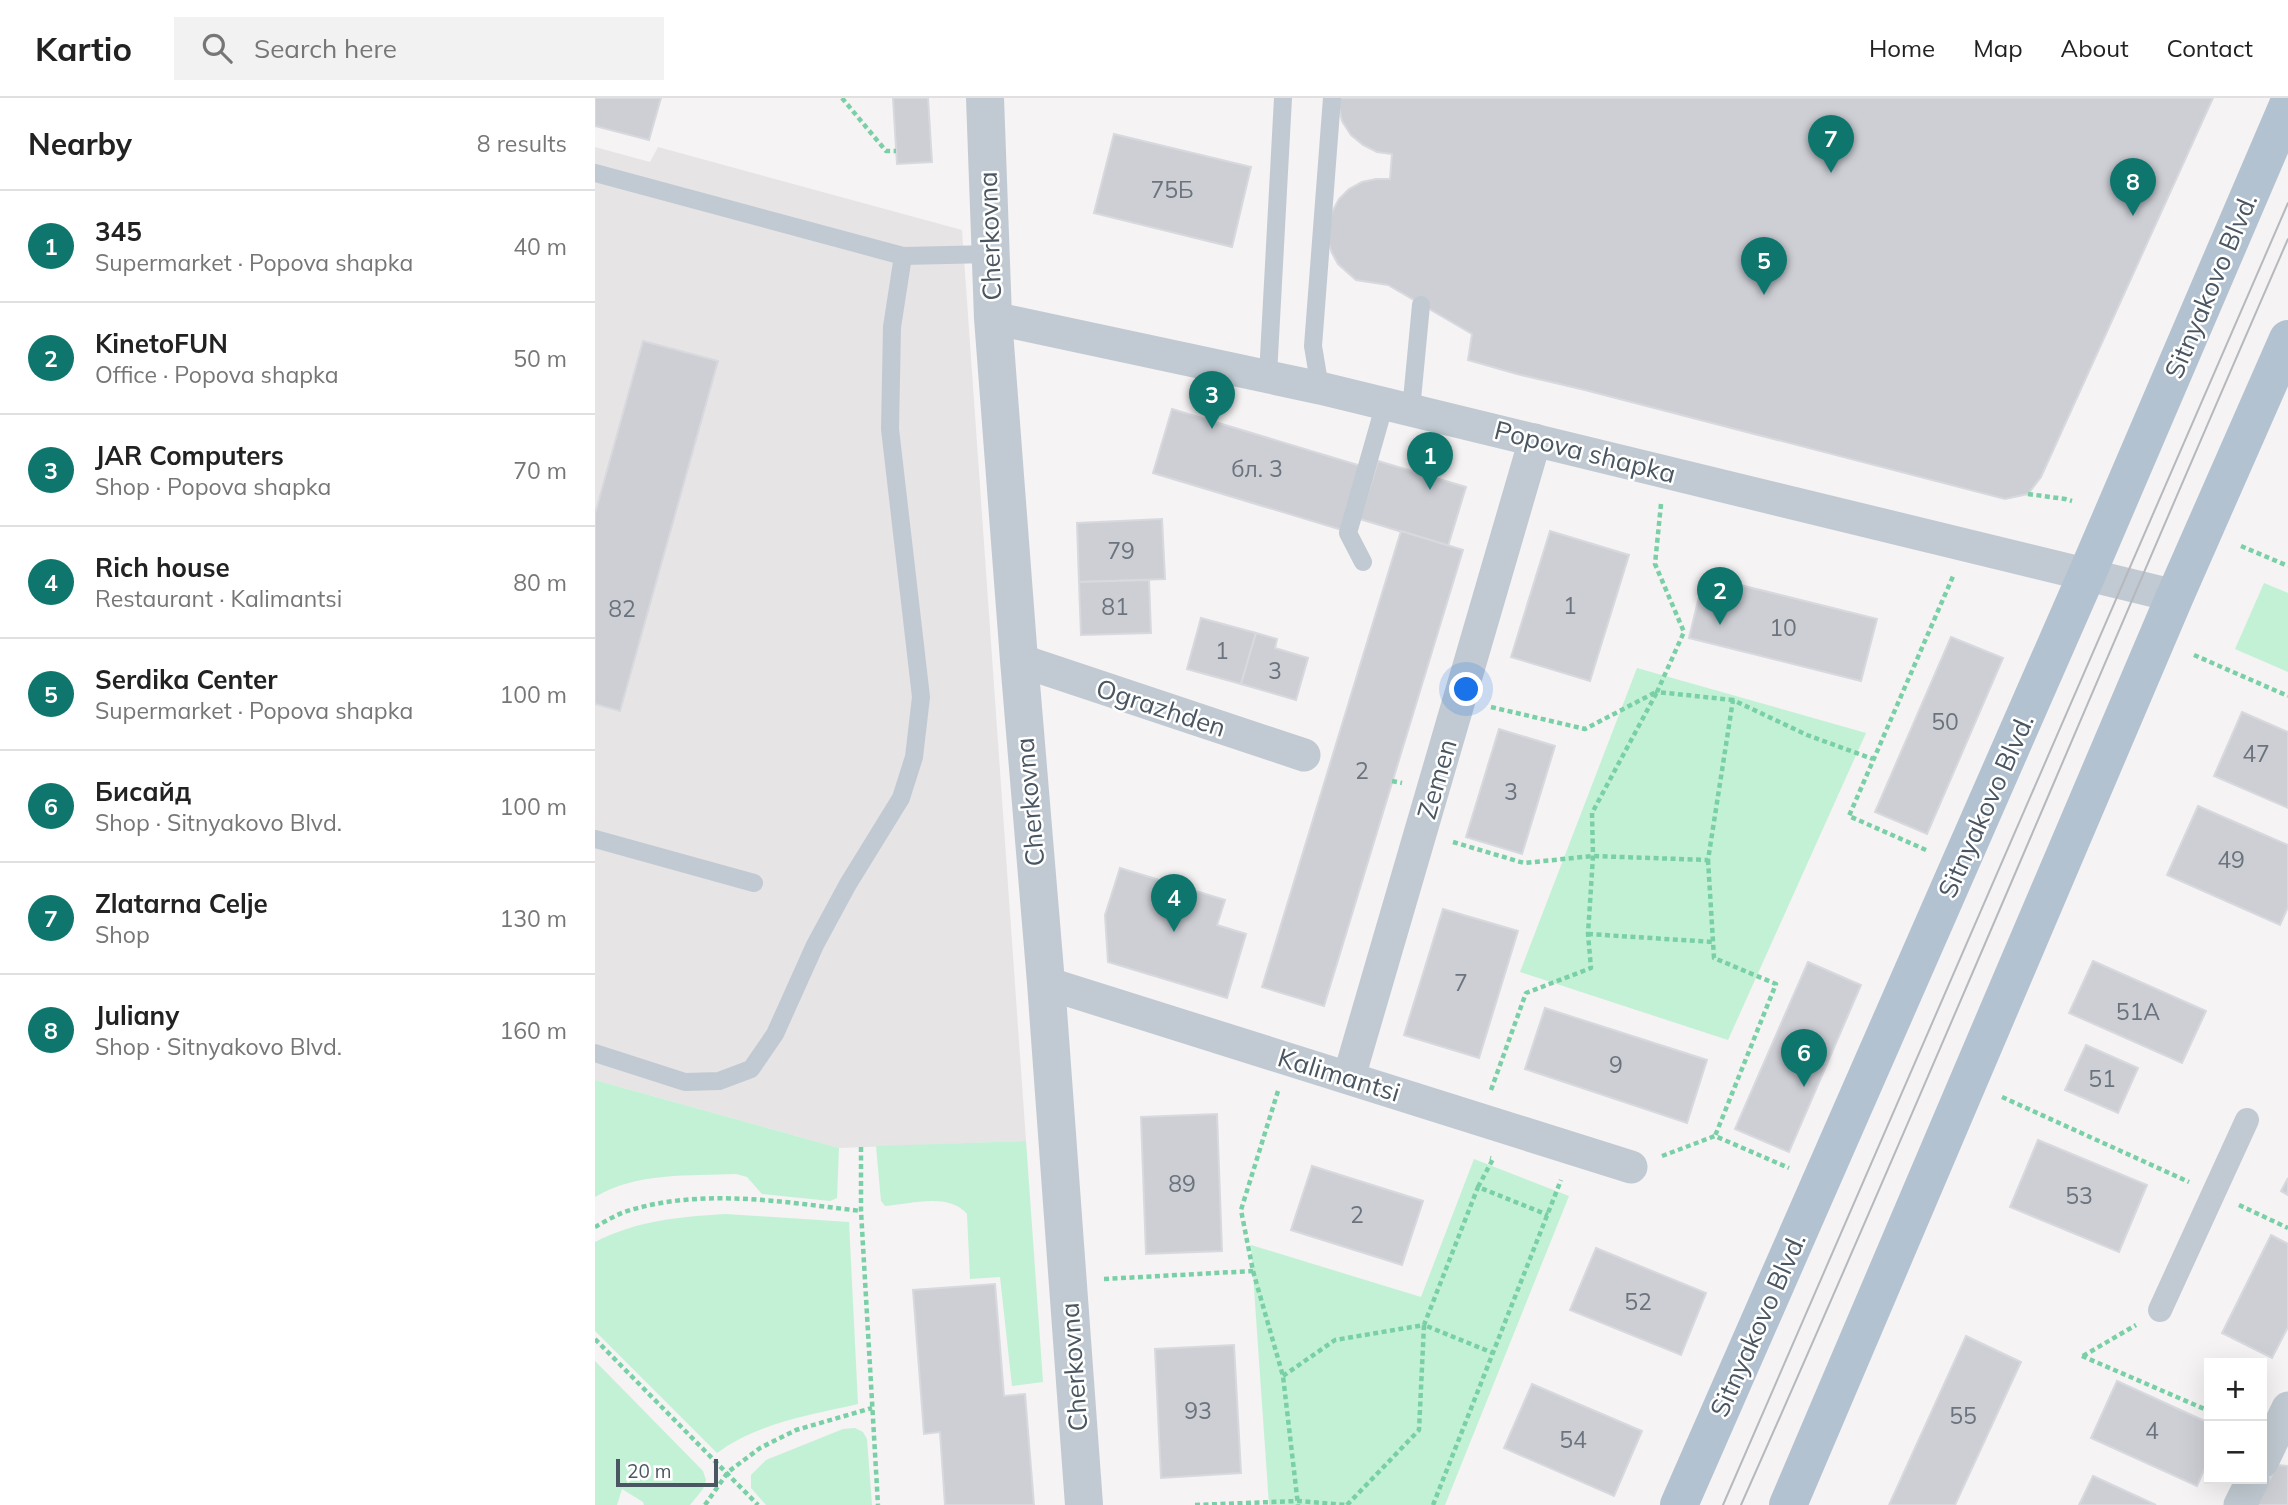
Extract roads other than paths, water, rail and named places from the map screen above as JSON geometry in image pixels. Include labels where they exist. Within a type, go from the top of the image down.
[{"type":"main road","name":"Sitnyakovo Blvd.","points":[[1679,1505],[2087,574],[2288,105]]},
{"type":"main road","points":[[1788,1505],[2175,596],[2288,339]]},
{"type":"street","name":"Cherkovna","points":[[985,98],[993,318],[1084,1505]]},
{"type":"street","name":"Popova shapka","points":[[993,318],[1268,375],[2175,596]]},
{"type":"street","name":"Zemen","points":[[1349,1077],[1535,440]]},
{"type":"street","name":"Ograzhden","points":[[1019,660],[1304,755]]},
{"type":"street","name":"Kalimantsi","points":[[1046,983],[1632,1167]]},
{"type":"street","points":[[2160,1310],[2247,1120]]},
{"type":"street","points":[[2273,1453],[2288,1408]]},
{"type":"street","points":[[2240,1505],[2250,1484]]},
{"type":"lane","points":[[1268,375],[1283,98]]},
{"type":"lane","points":[[1321,388],[1313,346],[1332,98]]},
{"type":"lane","points":[[595,173],[903,257],[991,254]]},
{"type":"lane","points":[[595,1053],[685,1082],[719,1081],[751,1069],[775,1034],[815,945],[848,884],[901,798],[914,757],[921,697],[890,429],[892,327],[903,257]]},
{"type":"lane","points":[[1363,562],[1348,533],[1398,407],[1421,305]]},
{"type":"lane","points":[[595,839],[754,883]]},
{"type":"tram line","points":[[1723,1505],[2288,203]]},
{"type":"tram line","points":[[1741,1505],[2288,239]]},
{"type":"place","name":"Zlatarna Celje","points":[[1831,173]]},
{"type":"place","name":"Juliany","points":[[2133,216]]},
{"type":"place","name":"Serdika Center","points":[[1764,295]]},
{"type":"place","name":"JAR Computers","points":[[1212,429]]},
{"type":"place","name":"345","points":[[1430,490]]},
{"type":"place","name":"KinetoFUN","points":[[1720,625]]},
{"type":"place","name":"Rich house","points":[[1174,932]]},
{"type":"place","name":"Бисайд","points":[[1804,1087]]}]
